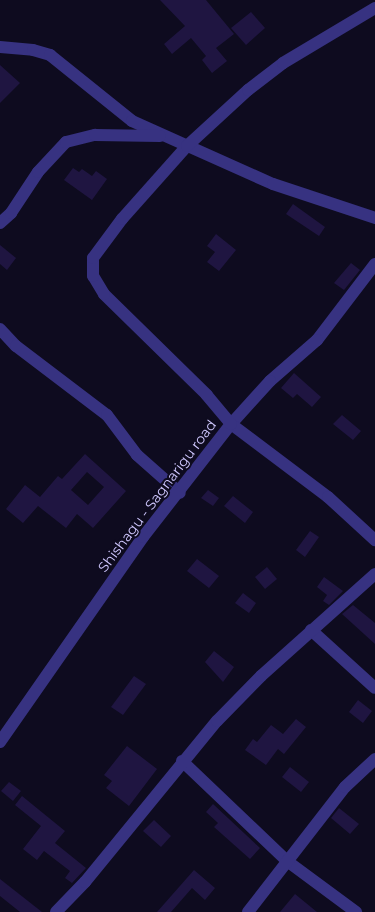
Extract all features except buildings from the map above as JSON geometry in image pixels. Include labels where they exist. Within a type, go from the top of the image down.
[{"type":"street","points":[[187,146],[248,90],[283,63],[375,8]]},
{"type":"street","points":[[0,48],[33,50],[50,55],[132,122],[273,184],[375,218]]},
{"type":"street","points":[[0,223],[11,213],[38,172],[66,142],[95,135],[163,136]]},
{"type":"street","name":"Shishagu - Sagnarigu road","points":[[0,742],[70,638],[143,537],[180,493],[231,424],[207,395],[116,307],[93,276],[91,267],[98,249],[116,226],[187,146]]},
{"type":"street","points":[[375,264],[316,340],[270,381],[231,424],[328,497],[375,540]]},
{"type":"street","points":[[0,329],[16,346],[107,415],[137,455],[180,493]]},
{"type":"street","points":[[56,912],[85,882],[182,761],[261,676],[375,574]]},
{"type":"street","points":[[311,630],[375,688]]},
{"type":"street","points":[[248,912],[345,787],[375,759]]},
{"type":"street","points":[[182,761],[287,861],[356,912]]}]
